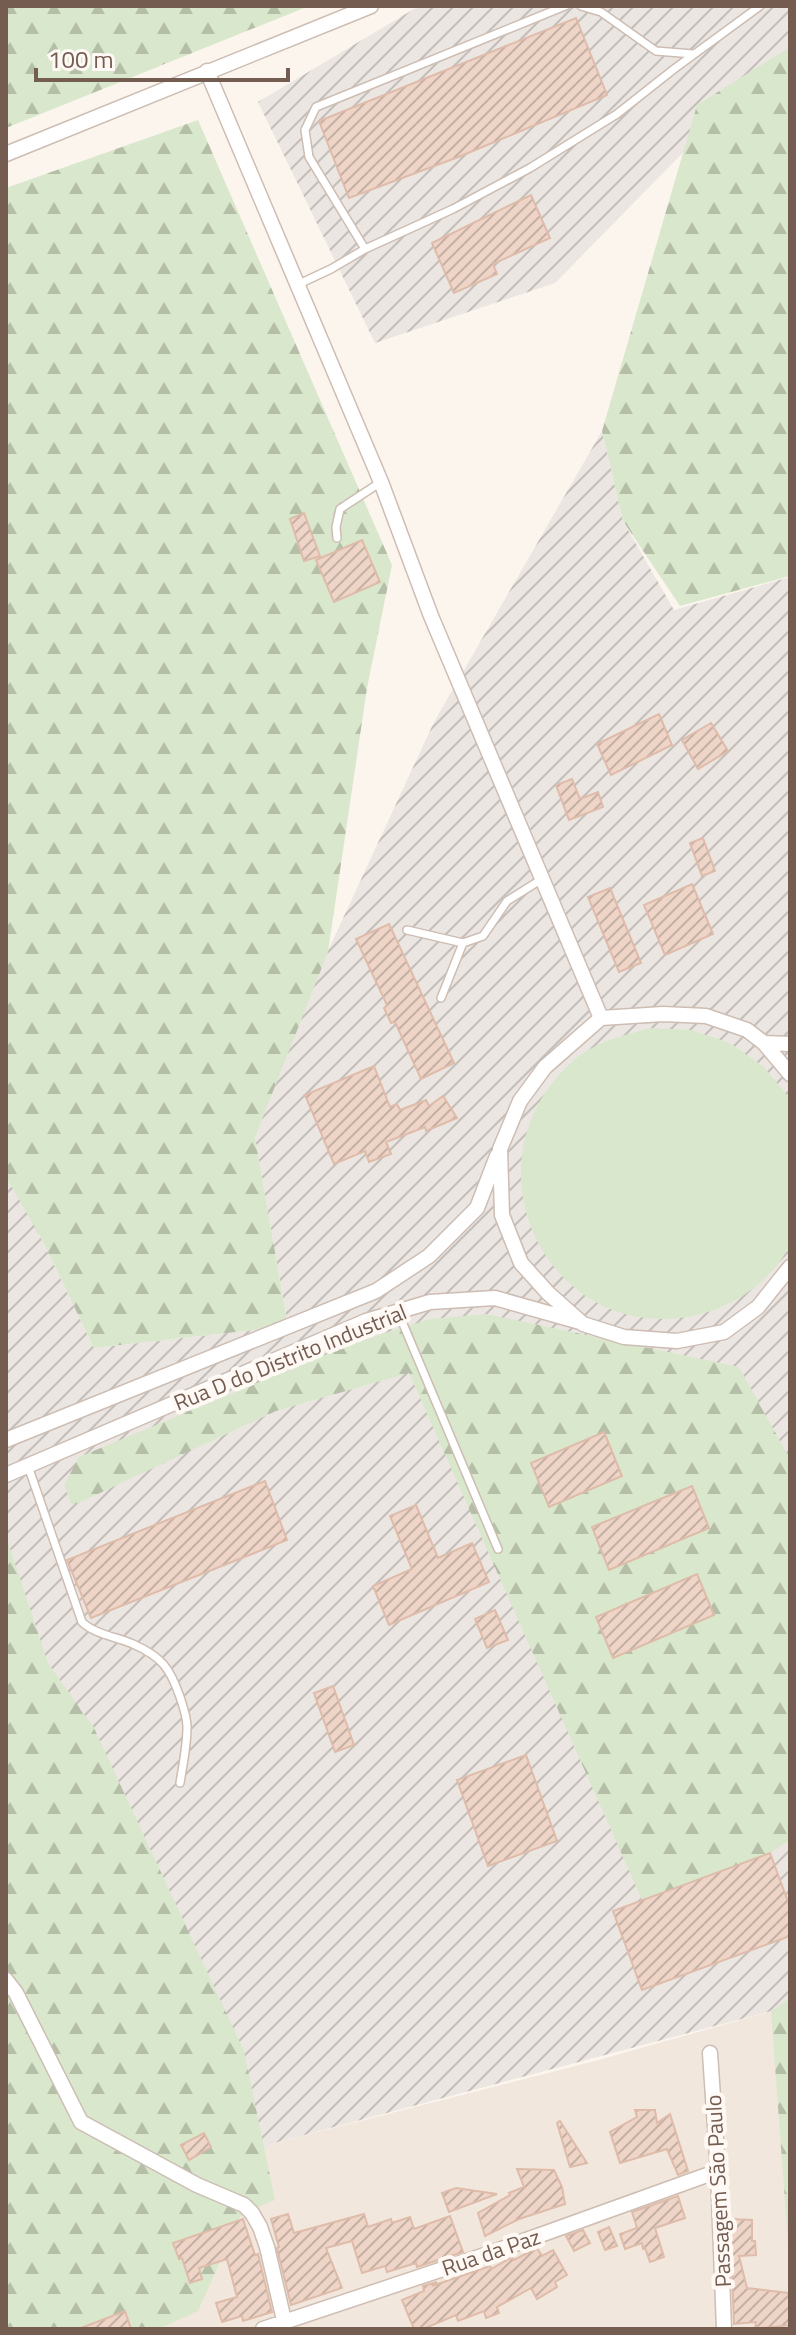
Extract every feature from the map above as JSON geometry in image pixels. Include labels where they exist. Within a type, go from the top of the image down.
[{"type":"street","points":[[6,154],[371,6]]},
{"type":"street","points":[[207,71],[299,284],[381,482],[431,616],[601,1018],[663,1014],[706,1016],[747,1030],[764,1043],[790,1074]]},
{"type":"street","name":"Rua D do Distrito Industrial","points":[[6,1440],[376,1291],[429,1256],[477,1208],[520,1101],[545,1067],[601,1018]]},
{"type":"street","points":[[764,1043],[790,1044]]},
{"type":"street","points":[[500,1149],[502,1215],[521,1263],[548,1293],[583,1324]]},
{"type":"street","name":"Rua D do Distrito Industrial","points":[[6,1475],[366,1321],[430,1302],[495,1298],[624,1337],[677,1341],[724,1332],[758,1307],[790,1267]]},
{"type":"street","points":[[6,1980],[29,2017],[81,2122],[197,2185],[244,2205],[252,2213],[267,2247],[285,2326]]},
{"type":"street","name":"Passagem São Paulo","points":[[710,2053],[724,2329]]},
{"type":"street","name":"Rua da Paz","points":[[263,2329],[285,2326],[718,2171]]},
{"type":"lane","points":[[365,249],[309,157],[305,130],[316,107],[565,6]]},
{"type":"lane","points":[[581,6],[601,12],[656,51],[694,54]]},
{"type":"lane","points":[[299,284],[530,168],[617,114],[760,6]]},
{"type":"lane","points":[[337,538],[340,509],[381,482]]},
{"type":"lane","points":[[407,930],[463,943],[483,936],[507,901],[542,879]]},
{"type":"lane","points":[[441,998],[463,943]]},
{"type":"lane","points":[[398,1312],[498,1549]]},
{"type":"lane","points":[[28,1466],[82,1622],[88,1628],[141,1648],[162,1661],[169,1670],[187,1724],[180,1783]]},
{"type":"shaded area","points":[[419,6],[790,6],[790,47],[555,283],[375,343],[258,102]]},
{"type":"shaded area","points":[[602,431],[623,521],[674,610],[790,577],[790,2006],[274,2143],[191,2210],[6,2280],[6,1166],[94,1348],[288,1326],[255,1137],[269,1078],[434,722]]},
{"type":"shaded area","points":[[790,2006],[790,2329],[6,2329],[6,2280],[191,2210],[274,2143],[595,2061]]},
{"type":"green space","points":[[6,6],[309,6],[6,128]]},
{"type":"green space","points":[[790,47],[790,576],[680,606],[623,521],[602,431],[697,105]]},
{"type":"green space","points":[[198,120],[392,565],[367,688],[328,952],[255,1137],[288,1326],[94,1348],[40,1236],[6,1177],[6,188]]},
{"type":"green space","points":[[650,1028],[691,1030],[730,1043],[764,1067],[790,1099],[790,1245],[774,1269],[753,1288],[729,1304],[702,1314],[648,1318],[601,1305],[564,1278],[537,1240],[523,1196],[523,1149],[539,1103],[581,1054],[609,1040]]},
{"type":"green space","points":[[486,1314],[739,1367],[790,1459],[790,1840],[770,1853],[642,1900],[409,1373],[276,1411],[72,1506],[64,1485],[79,1457],[356,1342],[430,1319]]},
{"type":"green space","points":[[6,1536],[48,1663],[94,1728],[244,2051],[275,2200],[242,2213],[198,2311],[159,2329],[6,2329]]},
{"type":"green space","points":[[790,1998],[790,2270],[771,2011]]},
{"type":"building","points":[[576,18],[607,95],[461,156],[349,198],[319,121]]},
{"type":"building","points":[[531,195],[550,238],[493,264],[497,274],[454,293],[432,243]]},
{"type":"building","points":[[304,513],[320,556],[304,561],[290,519]]},
{"type":"building","points":[[362,540],[380,582],[334,602],[316,560]]},
{"type":"building","points":[[659,714],[672,745],[611,775],[597,744]]},
{"type":"building","points":[[711,723],[728,751],[698,769],[682,740]]},
{"type":"building","points":[[572,779],[580,799],[598,792],[603,807],[569,820],[556,785]]},
{"type":"building","points":[[703,838],[715,871],[702,876],[690,843]]},
{"type":"building","points":[[692,884],[713,934],[665,955],[644,905]]},
{"type":"building","points":[[610,888],[641,963],[619,972],[588,897]]},
{"type":"building","points":[[389,924],[454,1063],[421,1079],[395,1022],[391,1023],[384,1008],[387,1005],[356,939]]},
{"type":"building","points":[[374,1066],[390,1107],[397,1104],[400,1110],[426,1100],[429,1106],[443,1096],[457,1118],[386,1142],[391,1154],[369,1162],[365,1151],[334,1164],[305,1095]]},
{"type":"building","points":[[604,1432],[622,1476],[549,1507],[531,1463]]},
{"type":"building","points":[[265,1481],[287,1540],[91,1618],[67,1560]]},
{"type":"building","points":[[692,1486],[709,1528],[609,1570],[592,1527]]},
{"type":"building","points":[[416,1505],[438,1558],[472,1543],[489,1582],[389,1625],[373,1586],[412,1569],[390,1516]]},
{"type":"building","points":[[697,1574],[714,1615],[613,1658],[596,1617]]},
{"type":"building","points":[[495,1610],[508,1640],[487,1648],[475,1619]]},
{"type":"building","points":[[333,1686],[354,1745],[335,1752],[314,1693]]},
{"type":"building","points":[[526,1755],[557,1841],[488,1866],[457,1780]]},
{"type":"building","points":[[770,1853],[790,1907],[790,1936],[642,1990],[613,1911]]},
{"type":"building","points":[[635,2110],[655,2110],[657,2123],[670,2114],[688,2171],[678,2175],[667,2149],[620,2163],[610,2132],[637,2117]]},
{"type":"building","points":[[560,2121],[587,2163],[570,2167],[557,2123]]},
{"type":"building","points":[[204,2133],[211,2147],[189,2160],[181,2145]]},
{"type":"building","points":[[517,2169],[554,2170],[565,2204],[519,2219],[485,2236],[478,2213],[524,2187]]},
{"type":"building","points":[[456,2188],[497,2194],[449,2212],[442,2193]]},
{"type":"building","points":[[678,2196],[685,2218],[655,2228],[664,2257],[650,2262],[642,2243],[625,2249],[620,2234],[637,2228],[632,2212]]},
{"type":"building","points":[[288,2214],[294,2233],[364,2214],[368,2227],[391,2219],[392,2223],[410,2217],[414,2229],[450,2216],[463,2252],[417,2267],[416,2263],[387,2272],[385,2266],[362,2273],[352,2241],[326,2248],[342,2288],[291,2305],[271,2219]]},
{"type":"building","points":[[243,2219],[255,2255],[258,2254],[272,2312],[243,2321],[242,2316],[222,2322],[216,2303],[237,2297],[227,2259],[199,2268],[202,2279],[190,2283],[182,2258],[179,2259],[173,2243]]},
{"type":"building","points":[[730,2219],[752,2220],[756,2255],[739,2256],[747,2288],[788,2293],[790,2325],[755,2329],[756,2322],[734,2324]]},
{"type":"building","points":[[609,2227],[617,2246],[605,2250],[598,2232]]},
{"type":"building","points":[[583,2230],[590,2243],[574,2251],[566,2236]]},
{"type":"building","points":[[537,2248],[542,2256],[553,2250],[567,2275],[555,2282],[557,2287],[537,2299],[531,2288],[497,2307],[499,2313],[486,2318],[484,2311],[458,2321],[456,2315],[423,2329],[414,2329],[402,2300],[424,2291],[423,2286],[437,2282],[432,2286],[490,2266],[491,2269]]},
{"type":"building","points":[[125,2311],[131,2329],[81,2329],[81,2328]]}]
